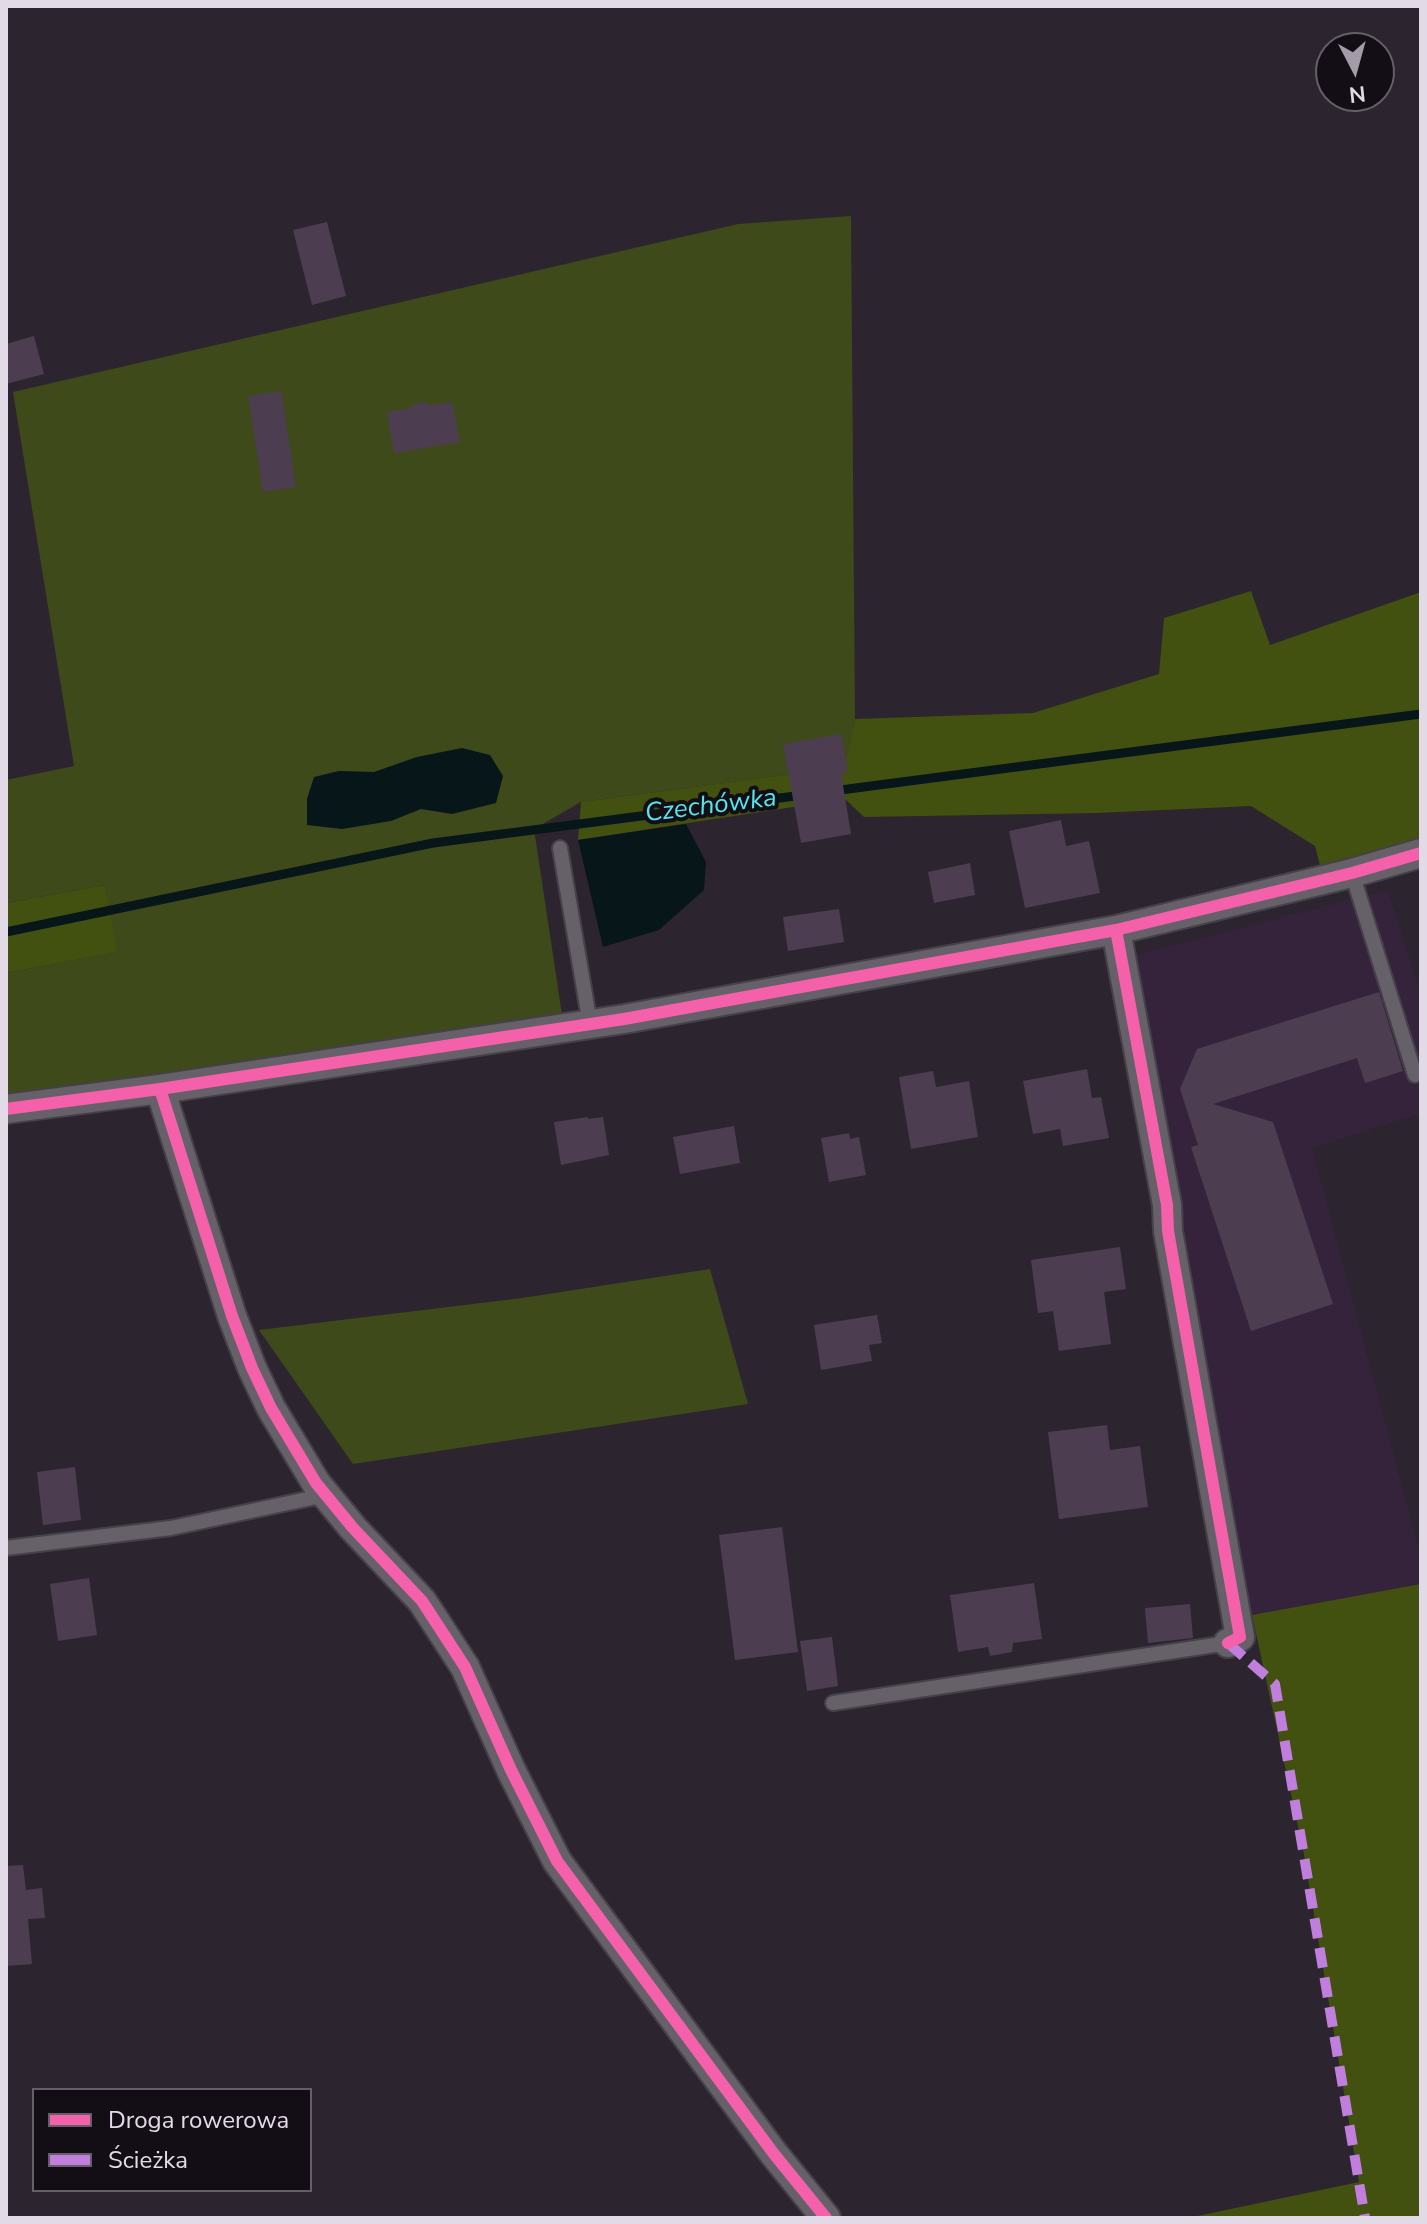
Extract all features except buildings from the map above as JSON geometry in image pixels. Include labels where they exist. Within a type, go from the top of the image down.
[{"type":"street","points":[[6,1109],[590,1024],[1116,930],[1352,873],[1421,853]]},
{"type":"street","points":[[1116,930],[1167,1205],[1168,1231],[1240,1637],[1228,1643]]},
{"type":"street","points":[[160,1089],[232,1316],[271,1408],[316,1483],[353,1528],[422,1601],[465,1667],[511,1770],[557,1861],[774,2154],[826,2218]]},
{"type":"lane","points":[[560,848],[590,1024]]},
{"type":"lane","points":[[1352,873],[1415,1075]]},
{"type":"lane","points":[[6,1548],[171,1528],[326,1495]]},
{"type":"lane","points":[[833,1703],[1228,1643]]},
{"type":"shaded area","points":[[462,748],[490,755],[503,776],[496,803],[452,814],[421,809],[391,821],[342,829],[307,825],[307,799],[314,777],[339,771],[374,772],[417,757]]},
{"type":"shaded area","points":[[686,824],[706,862],[704,890],[659,930],[603,947],[578,840]]},
{"type":"shaded area","points":[[1388,890],[1421,995],[1421,1113],[1312,1148],[1421,1557],[1421,1584],[1252,1615],[1132,956]]},
{"type":"green space","points":[[851,216],[855,719],[846,767],[581,802],[534,829],[564,1028],[147,1075],[6,1097],[6,973],[116,952],[105,885],[6,903],[6,780],[74,766],[13,392],[738,224]]},
{"type":"green space","points":[[1251,591],[1270,645],[1421,592],[1421,844],[1322,873],[1315,846],[1251,806],[1097,813],[864,817],[845,799],[578,840],[581,802],[845,767],[855,719],[1033,713],[1159,674],[1164,618]]},
{"type":"green space","points":[[105,885],[117,952],[6,973],[6,903]]},
{"type":"green space","points":[[710,1269],[748,1404],[353,1464],[259,1330],[522,1298]]},
{"type":"green space","points":[[1421,1584],[1421,2218],[1188,2218],[1359,2182],[1303,1849],[1252,1615]]},
{"type":"waterway","name":"Czechówka","points":[[833,791],[1421,714]]},
{"type":"waterway","name":"Czechówka","points":[[6,932],[433,843],[803,795]]},
{"type":"marked path","points":[[1228,1643],[1275,1684],[1365,2218]]},
{"type":"cycle path","points":[[6,1109],[160,1089],[624,1019],[1116,930],[1352,873],[1421,853]]},
{"type":"cycle path","points":[[1116,930],[1167,1205],[1168,1231],[1240,1637],[1228,1643]]},
{"type":"cycle path","points":[[160,1089],[232,1316],[271,1408],[316,1483],[353,1528],[422,1601],[465,1667],[511,1770],[557,1861],[774,2154],[826,2218]]}]
